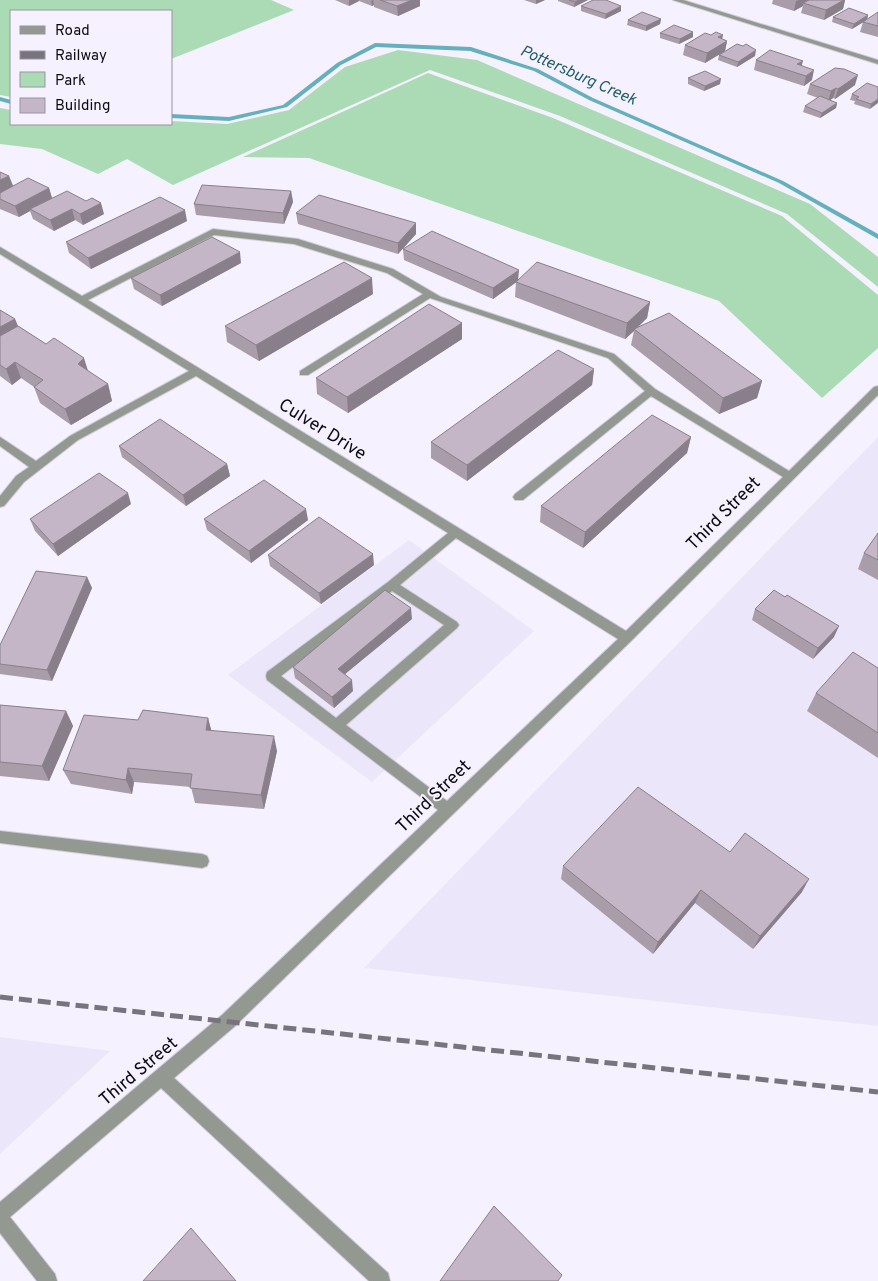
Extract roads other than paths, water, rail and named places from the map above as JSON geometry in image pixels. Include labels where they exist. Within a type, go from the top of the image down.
[{"type":"street","points":[[676,0],[878,62]]},
{"type":"street","points":[[80,301],[213,232],[295,241],[390,271],[438,299],[611,356],[651,391],[789,476]]},
{"type":"street","name":"Culver Drive","points":[[0,250],[194,372],[628,638]]},
{"type":"street","points":[[304,372],[430,294]]},
{"type":"street","points":[[0,503],[20,479],[74,438],[194,372]]},
{"type":"street","name":"Third Street","points":[[0,1216],[228,1021],[628,638],[878,389]]},
{"type":"street","points":[[519,497],[651,391]]},
{"type":"street","points":[[0,441],[36,466]]},
{"type":"street","points":[[448,810],[272,676],[392,585],[456,532]]},
{"type":"street","points":[[337,725],[452,625],[392,585]]},
{"type":"street","points":[[0,837],[202,861]]},
{"type":"street","points":[[161,1077],[381,1280]]},
{"type":"street","points":[[0,1216],[48,1281]]},
{"type":"waterway","name":"Pottersburg Creek","points":[[172,116],[229,119],[285,106],[339,64],[375,45],[471,49],[536,70],[591,99],[781,182],[878,237]]},
{"type":"waterway","name":"Pottersburg Creek","points":[[0,99],[10,102]]},
{"type":"railway","points":[[0,997],[878,1092]]}]
